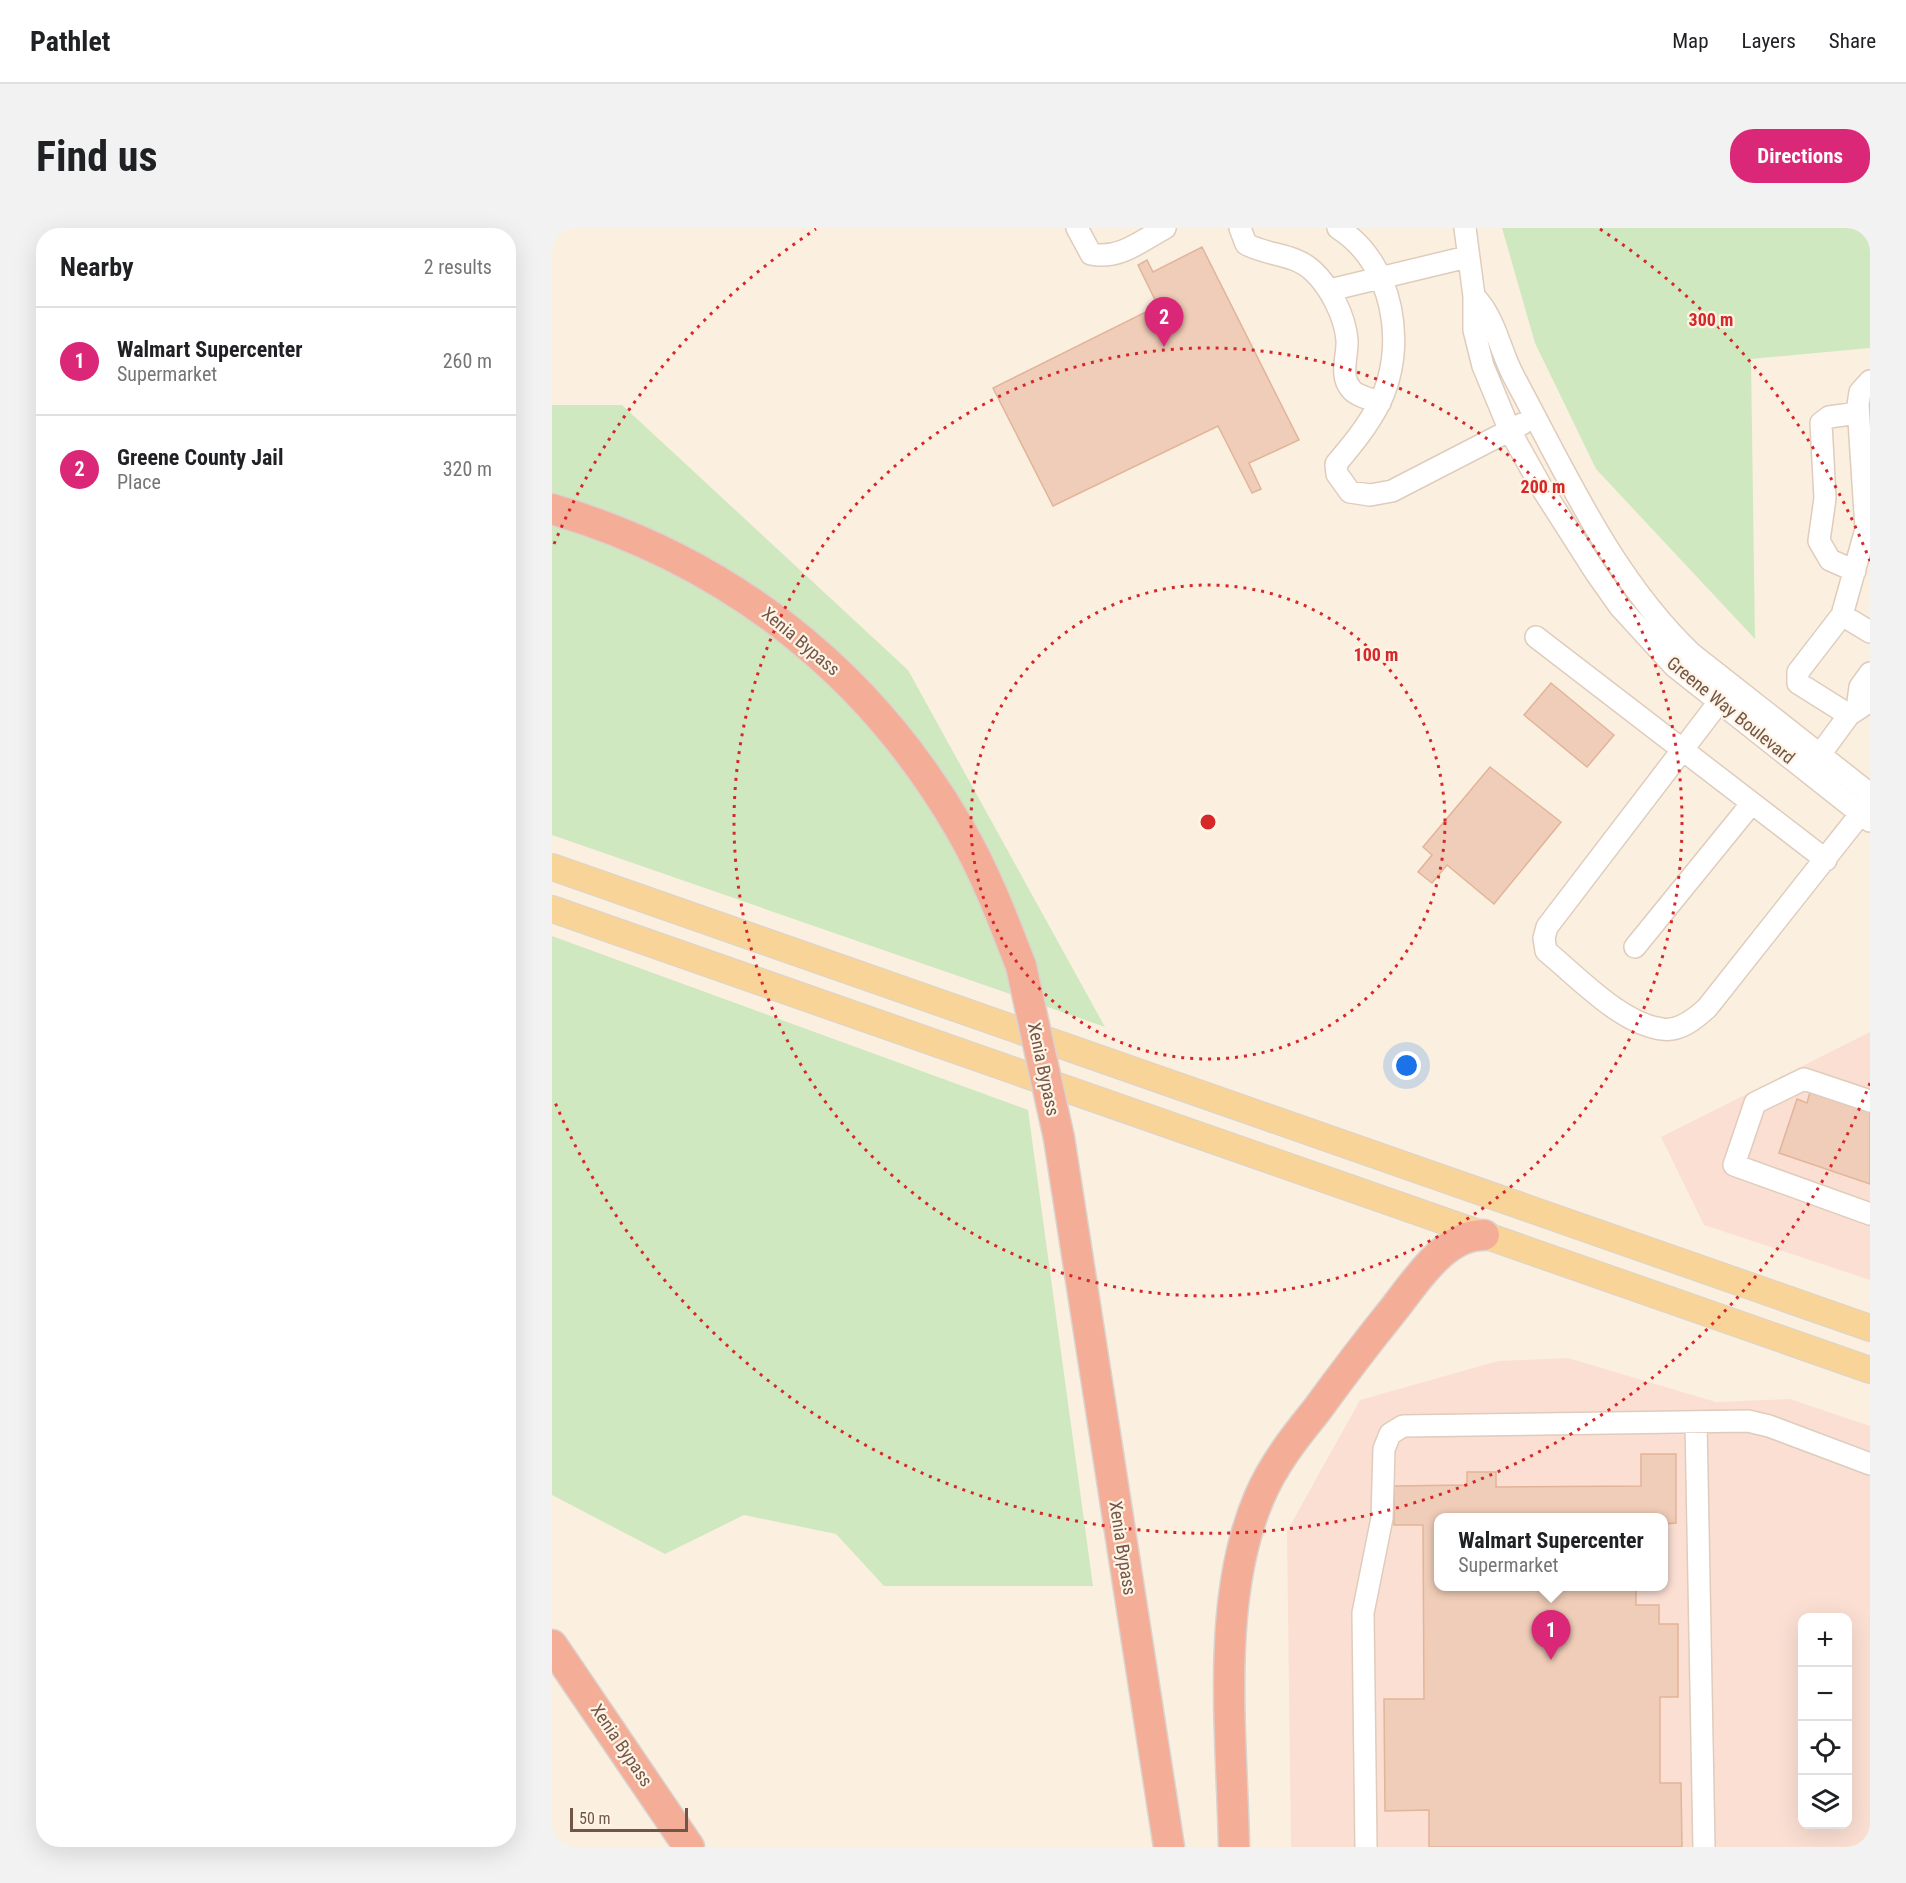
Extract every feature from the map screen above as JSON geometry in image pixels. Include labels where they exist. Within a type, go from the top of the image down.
[{"type":"highway","name":"Xenia Bypass","points":[[552,509],[637,539],[724,583],[782,623],[856,688],[907,748],[961,831],[995,898],[1021,966],[1059,1138],[1169,1847]]},
{"type":"highway","points":[[1234,1847],[1229,1641],[1234,1582],[1246,1533],[1259,1497],[1275,1466],[1296,1436],[1414,1285],[1447,1248],[1462,1238],[1484,1235]]},
{"type":"highway","points":[[552,1637],[616,1736]]},
{"type":"highway","name":"Xenia Bypass","points":[[552,1645],[616,1736],[689,1847]]},
{"type":"main road","points":[[552,867],[1864,1325]]},
{"type":"main road","points":[[552,909],[1870,1370]]},
{"type":"street","points":[[1077,228],[1091,254],[1105,257],[1116,255],[1166,228]]},
{"type":"street","points":[[1240,228],[1246,244],[1260,252],[1288,255],[1312,270],[1332,296],[1346,334],[1345,377],[1352,390],[1380,403]]},
{"type":"street","points":[[1338,228],[1352,236],[1384,284],[1393,328],[1393,354],[1389,380],[1380,403],[1361,434],[1336,464],[1337,474],[1350,492],[1370,495],[1392,491],[1510,431],[1535,415]]},
{"type":"street","name":"Greene Way Boulevard","points":[[1465,228],[1474,296],[1474,330],[1483,366],[1510,431],[1543,490],[1620,607],[1674,666],[1806,771],[1867,812]]},
{"type":"street","points":[[1332,296],[1468,264]]},
{"type":"street","name":"Greene Way Boulevard","points":[[1474,296],[1487,309],[1508,365],[1597,529],[1638,595],[1668,631],[1732,686],[1870,794]]},
{"type":"street","points":[[1859,708],[1798,683],[1798,672],[1842,615],[1866,529],[1858,413],[1860,392],[1870,381]]},
{"type":"street","points":[[1855,571],[1830,560],[1819,541],[1825,498],[1821,423],[1829,417],[1858,413]]},
{"type":"street","points":[[1842,615],[1870,633]]},
{"type":"street","points":[[1536,637],[1826,860]]},
{"type":"street","points":[[1806,771],[1859,708],[1860,687],[1870,673]]},
{"type":"street","points":[[1732,686],[1547,927],[1544,938],[1546,951],[1629,1018],[1663,1030],[1690,1023],[1707,1008],[1867,812]]},
{"type":"street","points":[[1635,947],[1752,803]]},
{"type":"street","points":[[1870,1101],[1804,1079],[1755,1103],[1734,1165],[1870,1214]]},
{"type":"street","points":[[1366,1847],[1364,1613],[1382,1518],[1384,1449],[1390,1434],[1403,1426],[1748,1421],[1769,1426],[1870,1464]]},
{"type":"street","points":[[1696,1422],[1704,1847]]},
{"type":"shaded area","points":[[1870,1032],[1870,1280],[1704,1225],[1661,1137]]},
{"type":"shaded area","points":[[1568,1358],[1716,1402],[1790,1399],[1870,1426],[1870,1847],[1291,1847],[1287,1531],[1360,1400],[1498,1361]]},
{"type":"green space","points":[[1502,228],[1870,228],[1870,348],[1751,359],[1755,639],[1596,469],[1535,343]]},
{"type":"green space","points":[[552,405],[622,405],[908,670],[1105,1027],[552,835]]},
{"type":"green space","points":[[552,936],[1028,1110],[1093,1586],[884,1586],[836,1534],[744,1515],[665,1554],[552,1495]]},
{"type":"building","points":[[1202,247],[1299,440],[1249,463],[1261,489],[1252,493],[1218,426],[1053,506],[993,388],[1158,306],[1138,265],[1147,260],[1153,272]]},
{"type":"building","points":[[1551,683],[1614,735],[1587,767],[1524,715]]},
{"type":"building","points":[[1490,767],[1561,822],[1494,904],[1447,865],[1432,883],[1418,872],[1432,855],[1423,847]]},
{"type":"building","points":[[1810,1092],[1870,1112],[1870,1184],[1779,1153],[1797,1099],[1807,1103]]},
{"type":"building","points":[[1641,1454],[1676,1454],[1676,1523],[1668,1524],[1668,1513],[1434,1513],[1434,1591],[1636,1591],[1636,1605],[1659,1605],[1659,1624],[1678,1624],[1678,1697],[1660,1697],[1660,1783],[1681,1783],[1682,1847],[1429,1847],[1429,1810],[1385,1811],[1384,1699],[1424,1699],[1423,1525],[1394,1525],[1394,1486],[1467,1485],[1467,1472],[1496,1472],[1496,1487],[1641,1486]]},
{"type":"place","name":"Greene County Jail","points":[[1164,347]]},
{"type":"place","name":"Walmart Supercenter","points":[[1551,1660]]}]
